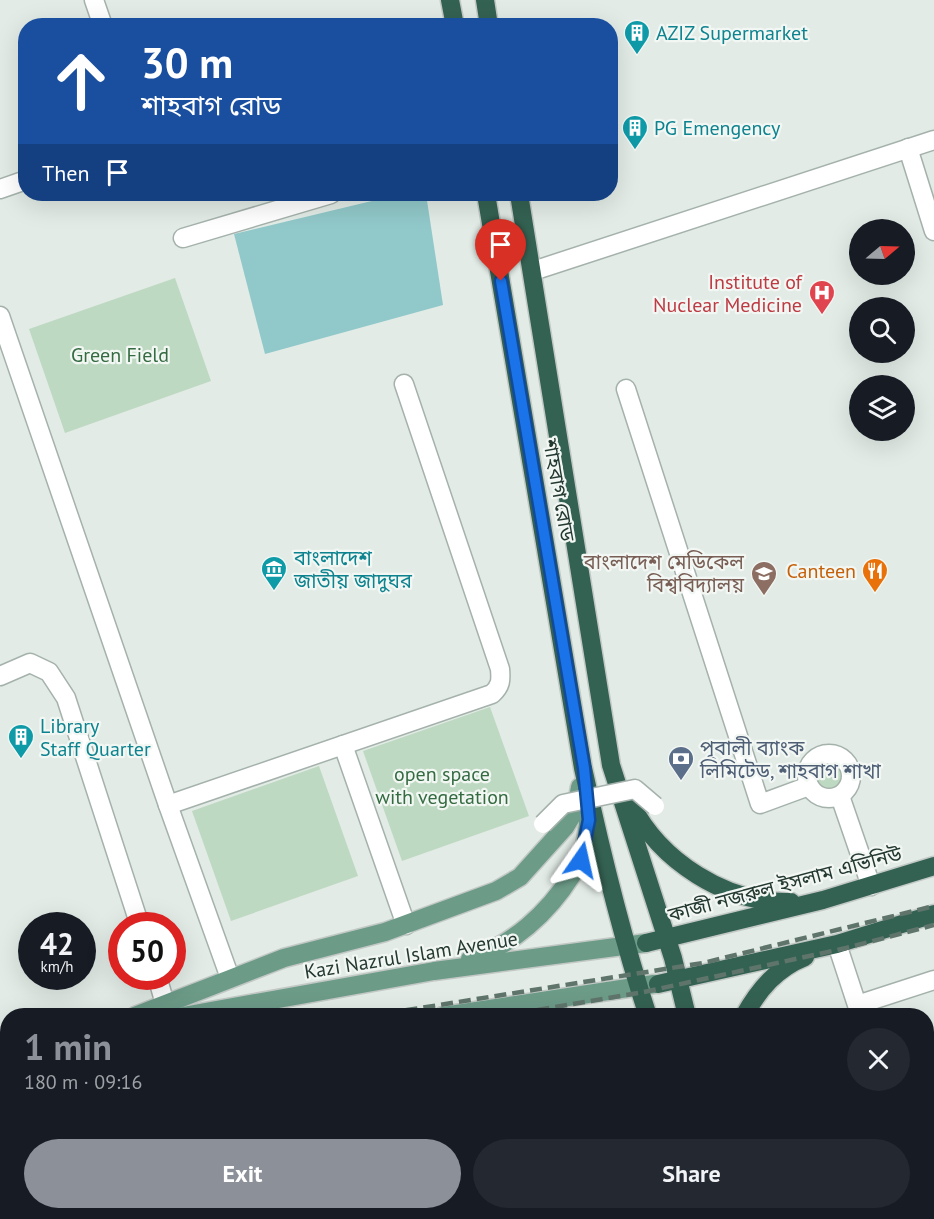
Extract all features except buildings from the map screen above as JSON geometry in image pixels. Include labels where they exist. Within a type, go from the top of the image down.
[{"type":"highway","points":[[450,0],[453,18]]},
{"type":"highway","points":[[485,0],[488,18]]},
{"type":"highway","name":"শাহবাগ রোড","points":[[487,201],[584,768],[598,836],[632,968],[646,1008]]},
{"type":"highway","name":"শাহবাগ রোড","points":[[520,201],[611,765],[673,958],[685,1008]]},
{"type":"highway","points":[[611,765],[635,812],[655,840],[685,866],[712,883],[742,896],[772,902],[823,900]]},
{"type":"highway","name":"কাজী নজরুল ইসলাম এভিনিউ","points":[[646,944],[823,900],[934,866]]},
{"type":"highway","points":[[658,984],[669,977],[673,958],[666,947],[660,944],[646,944],[633,956],[632,968],[639,980],[658,984],[837,944],[934,914]]},
{"type":"highway","points":[[748,1008],[756,994],[775,975],[795,961],[837,944]]},
{"type":"main road","points":[[155,1008],[284,958],[406,925],[486,895],[520,877],[548,849],[571,818],[576,809],[584,768]]},
{"type":"main road","points":[[434,971],[489,953],[529,926],[560,894],[581,860],[589,820],[584,768]]},
{"type":"main road","name":"Kazi Nazrul Islam Avenue","points":[[228,1008],[434,971],[646,944]]},
{"type":"main road","points":[[492,1008],[658,984]]},
{"type":"street","points":[[94,0],[100,18]]},
{"type":"street","points":[[533,271],[934,140]]},
{"type":"street","points":[[908,148],[934,231]]},
{"type":"street","points":[[0,189],[18,183]]},
{"type":"street","points":[[183,238],[307,201]]},
{"type":"street","points":[[0,316],[230,978]]},
{"type":"street","points":[[168,805],[492,693],[499,688],[500,669],[404,384]]},
{"type":"street","points":[[626,389],[760,804],[810,786]]},
{"type":"street","points":[[0,676],[30,663],[49,672],[66,699],[135,912]]},
{"type":"street","points":[[343,745],[406,925]]},
{"type":"street","points":[[836,755],[848,764],[851,771],[850,786],[840,796],[826,799],[813,792],[810,786],[807,772],[814,760],[820,756],[836,755]]},
{"type":"street","points":[[543,825],[563,804],[635,789],[655,806]]},
{"type":"street","points":[[840,796],[871,886]]},
{"type":"street","points":[[837,944],[857,1005],[934,980]]},
{"type":"street","points":[[160,990],[165,1004]]},
{"type":"green space","name":"Green Field","points":[[175,278],[211,381],[65,433],[29,329]]},
{"type":"green space","name":"open space with vegetation","points":[[490,707],[529,816],[402,861],[363,751]]},
{"type":"green space","points":[[830,763],[839,767],[843,776],[839,785],[830,789],[821,785],[817,776],[821,767]]},
{"type":"green space","points":[[319,766],[358,876],[231,921],[192,811]]},
{"type":"water","points":[[372,201],[427,201],[443,305],[265,354],[234,234]]},
{"type":"railway","points":[[420,1008],[703,963],[934,906]]},
{"type":"railway","points":[[549,1008],[644,992],[846,948],[934,925]]},
{"type":"place","name":"AZIZ Supermarket","points":[[637,56]]},
{"type":"place","name":"PG Emengency","points":[[635,151]]},
{"type":"place","name":"Institute of Nuclear Medicine","points":[[822,316]]},
{"type":"place","name":"বাংলাদেশ জাতীয় জাদুঘর","points":[[274,592]]},
{"type":"place","name":"Canteen","points":[[875,594]]},
{"type":"place","name":"বাংলাদেশ মেডিকেল বিশ্ববিদ্যালয়","points":[[764,597]]},
{"type":"place","name":"Library Staff Quarter","points":[[21,760]]},
{"type":"place","name":"পূবালী ব্যাংক লিমিটেড, শাহবাগ শাখা","points":[[681,782]]},
{"type":"route","points":[[501,281],[584,768],[589,820],[581,860]]}]
